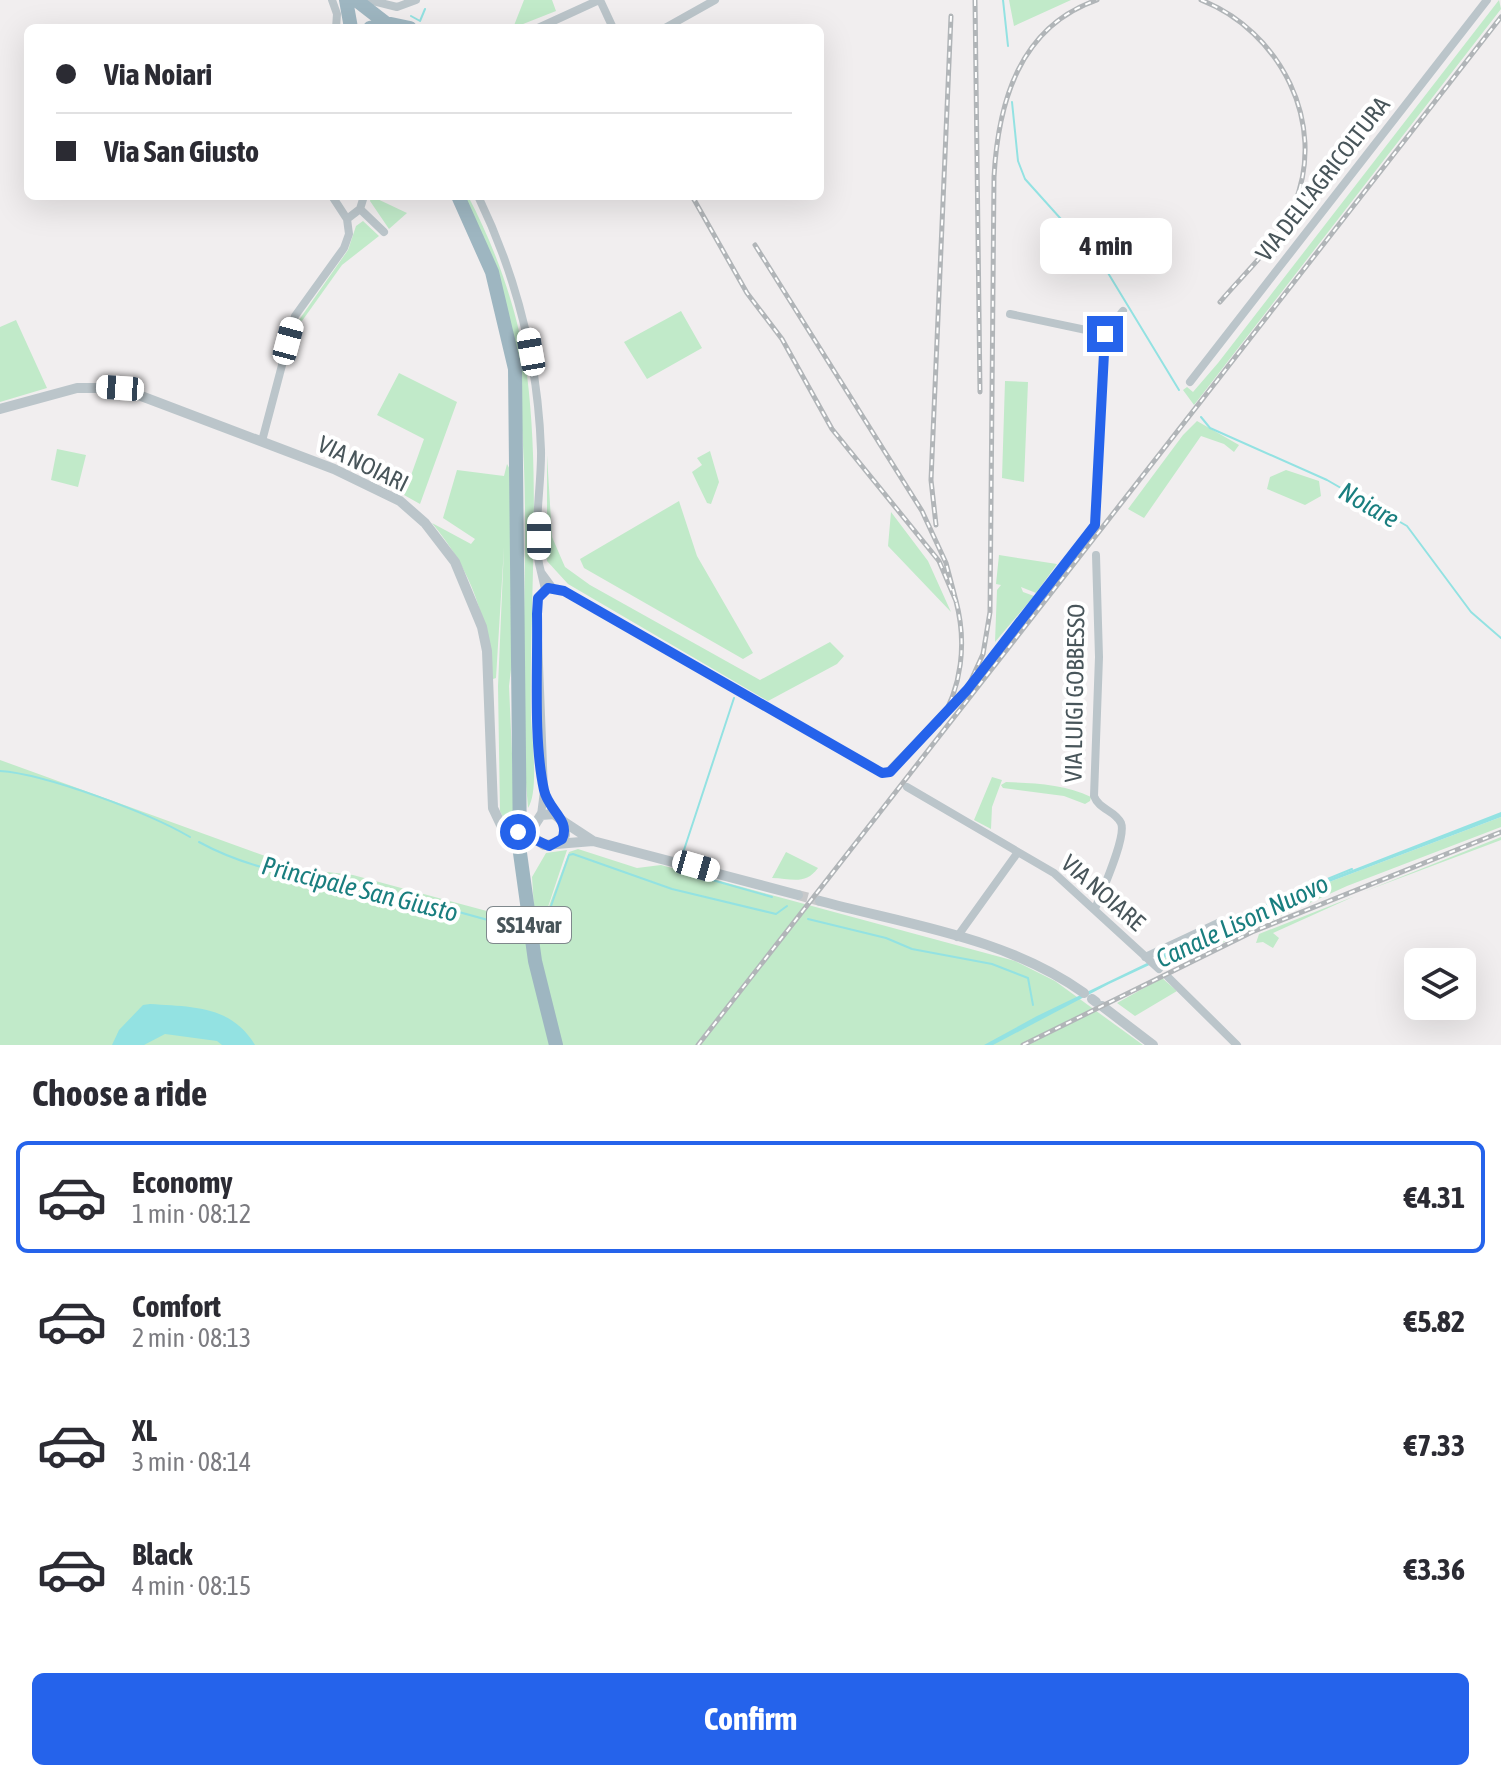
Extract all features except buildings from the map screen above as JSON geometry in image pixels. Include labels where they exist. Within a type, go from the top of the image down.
[{"type":"highway","points":[[346,0],[350,24]]},
{"type":"highway","points":[[356,0],[387,24]]},
{"type":"highway","name":"SS14var","points":[[460,200],[492,272],[515,369],[519,477],[517,803],[528,923],[556,1045]]},
{"type":"street","points":[[332,0],[335,24]]},
{"type":"street","points":[[369,0],[397,7],[416,0]]},
{"type":"street","points":[[547,24],[600,0],[611,24]]},
{"type":"street","points":[[672,24],[715,0]]},
{"type":"street","name":"VIA DELL'AGRICOLTURA","points":[[1190,382],[1487,0]]},
{"type":"street","points":[[262,441],[295,316],[344,248],[349,234],[347,219],[335,200]]},
{"type":"street","points":[[347,219],[360,209],[363,200]]},
{"type":"street","points":[[480,200],[513,282],[526,325],[535,379],[540,447],[541,572],[549,588],[885,774],[901,762],[928,727],[967,690],[1095,525],[1105,334],[1123,311]]},
{"type":"street","points":[[360,209],[384,232]]},
{"type":"street","points":[[1010,314],[1105,334]]},
{"type":"street","name":"VIA NOIARI","points":[[0,409],[77,388],[120,388],[334,469],[400,501],[425,523],[455,562],[476,607],[487,651],[493,808],[502,827],[518,832]]},
{"type":"street","name":"VIA LUIGI GOBBESSO","points":[[1095,909],[1123,831],[1118,818],[1097,803],[1094,796],[1099,657],[1096,555]]},
{"type":"street","points":[[535,837],[544,791],[537,614],[538,598],[549,588]]},
{"type":"street","name":"VIA NOIARE","points":[[907,787],[1054,873],[1159,969]]},
{"type":"street","points":[[544,791],[554,814],[593,841]]},
{"type":"street","points":[[518,832],[537,819],[554,814]]},
{"type":"street","points":[[559,843],[565,835],[564,822]]},
{"type":"street","points":[[518,832],[535,837],[544,845],[593,841],[798,895]]},
{"type":"street","points":[[957,937],[1018,852]]},
{"type":"street","points":[[820,901],[1023,958],[1094,1000],[1153,1045]]},
{"type":"street","points":[[1146,958],[1222,921]]},
{"type":"street","points":[[1168,977],[1237,1045]]},
{"type":"green space","points":[[524,0],[552,0],[556,11],[523,24],[515,24]]},
{"type":"green space","points":[[1009,0],[1071,0],[1014,26]]},
{"type":"green space","points":[[1499,0],[1501,9],[1194,405],[1183,390],[1187,387],[1193,392],[1218,363]]},
{"type":"green space","points":[[379,200],[407,213],[389,229],[370,201]]},
{"type":"green space","points":[[466,200],[470,200],[479,217],[505,283],[527,375],[534,503],[531,718],[534,778],[528,808],[523,653],[525,498],[521,421],[512,345],[494,270]]},
{"type":"green space","points":[[363,221],[379,236],[342,265],[302,321],[299,320],[348,250],[356,226]]},
{"type":"green space","points":[[681,311],[702,348],[647,379],[624,342]]},
{"type":"green space","points":[[16,320],[47,388],[0,402],[0,327]]},
{"type":"green space","points":[[399,373],[457,402],[420,504],[404,495],[424,439],[377,415]]},
{"type":"green space","points":[[1005,381],[1028,382],[1024,482],[1002,478]]},
{"type":"green space","points":[[1197,421],[1239,445],[1234,452],[1224,444],[1201,436],[1144,518],[1128,509],[1183,435]]},
{"type":"green space","points":[[57,449],[86,455],[78,487],[51,480]]},
{"type":"green space","points":[[710,451],[719,482],[711,504],[707,503],[692,472],[702,465],[697,458]]},
{"type":"green space","points":[[547,455],[552,537],[565,567],[590,585],[760,680],[830,642],[844,656],[837,664],[768,701],[568,584],[547,561]]},
{"type":"green space","points":[[507,464],[513,475],[513,653],[509,686],[515,821],[503,817],[500,811],[498,686],[504,547],[496,678],[493,679],[486,635],[468,578],[432,523],[471,544],[475,539],[443,518],[457,470],[504,476]]},
{"type":"green space","points":[[1286,470],[1319,481],[1321,496],[1305,505],[1267,489],[1270,477]]},
{"type":"green space","points":[[679,501],[697,556],[753,653],[743,659],[584,568],[580,559]]},
{"type":"green space","points":[[891,512],[928,561],[951,612],[888,546]]},
{"type":"green space","points":[[999,555],[1057,564],[1036,593],[1021,587],[1023,592],[1034,596],[995,642],[997,590],[1001,585],[996,584]]},
{"type":"green space","points":[[0,760],[301,869],[353,875],[535,924],[532,877],[546,853],[567,850],[542,925],[569,852],[578,849],[637,868],[661,865],[1015,961],[1055,981],[1143,1045],[0,1045]]},
{"type":"green space","points":[[992,777],[1002,780],[992,807],[991,829],[974,820]]},
{"type":"green space","points":[[1006,782],[1060,787],[1091,797],[1085,804],[1064,796],[1003,788],[1001,785]]},
{"type":"green space","points":[[1501,817],[1501,827],[1347,886],[1165,969],[1158,961],[1316,887]]},
{"type":"green space","points":[[1501,837],[1501,840],[1363,892]]},
{"type":"green space","points":[[786,852],[818,868],[802,879],[772,878]]},
{"type":"green space","points":[[1355,896],[1273,933],[1279,938],[1273,948],[1263,942],[1256,943],[1259,934]]},
{"type":"green space","points":[[1162,978],[1177,991],[1135,1016],[1117,1003]]},
{"type":"water","points":[[1501,812],[1501,817],[1316,887],[1109,984],[993,1045],[984,1045],[1037,1016],[1288,895]]},
{"type":"water","points":[[143,1005],[195,1008],[222,1015],[245,1032],[255,1045],[222,1045],[217,1041],[165,1034],[144,1045],[112,1045],[119,1030]]},
{"type":"waterway","name":"Noiare","points":[[1003,0],[1008,46]]},
{"type":"waterway","points":[[411,16],[420,21],[425,9]]},
{"type":"waterway","name":"Noiare","points":[[1012,102],[1018,161],[1025,179],[1105,268],[1179,390]]},
{"type":"waterway","name":"Noiare","points":[[1201,417],[1210,428],[1327,480],[1407,526],[1471,612],[1501,638]]},
{"type":"waterway","points":[[682,856],[734,698]]},
{"type":"waterway","name":"Principale San Giusto","points":[[0,771],[43,779],[97,796],[190,837]]},
{"type":"waterway","name":"Principale San Giusto","points":[[199,842],[269,869],[343,880],[524,930]]},
{"type":"waterway","name":"Principale San Giusto","points":[[544,926],[569,855],[573,854],[672,889],[776,914],[787,906]]},
{"type":"waterway","name":"Canale Lison Nuovo","points":[[1281,898],[1352,869]]},
{"type":"waterway","points":[[677,870],[772,897]]},
{"type":"waterway","name":"Canale Lison Nuovo","points":[[1230,922],[1275,901]]},
{"type":"waterway","name":"Principale San Giusto","points":[[808,919],[886,938],[912,949],[992,964],[1028,978],[1033,1005]]},
{"type":"waterway","name":"Canale Lison Nuovo","points":[[1194,939],[1210,932]]},
{"type":"waterway","name":"Canale Lison Nuovo","points":[[1162,955],[1181,945]]},
{"type":"tunnel","points":[[798,895],[820,901]]},
{"type":"railway","points":[[975,0],[980,392]]},
{"type":"railway","points":[[968,687],[983,654],[990,612],[994,177],[1001,122],[1018,71],[1031,48],[1070,12],[1097,0]]},
{"type":"railway","points":[[1201,0],[1229,14],[1254,34],[1274,57],[1290,83],[1300,112],[1305,143],[1303,174],[1288,219],[1271,244],[1220,302]]},
{"type":"railway","points":[[936,525],[931,480],[951,16]]},
{"type":"railway","points":[[698,1045],[1501,17]]},
{"type":"railway","points":[[694,200],[747,293],[782,339],[832,429],[939,561],[956,601],[946,563],[922,511],[755,245]]},
{"type":"railway","points":[[939,724],[953,695],[960,664],[961,633],[956,601]]},
{"type":"railway","points":[[1023,1045],[1252,932],[1501,832]]},
{"type":"route","points":[[518,832],[535,837],[539,843],[549,846],[565,835],[564,822],[554,814],[548,803],[541,763],[537,614],[538,598],[548,588],[564,591],[882,773],[890,772],[928,727],[967,690],[1095,525],[1105,334]]}]
